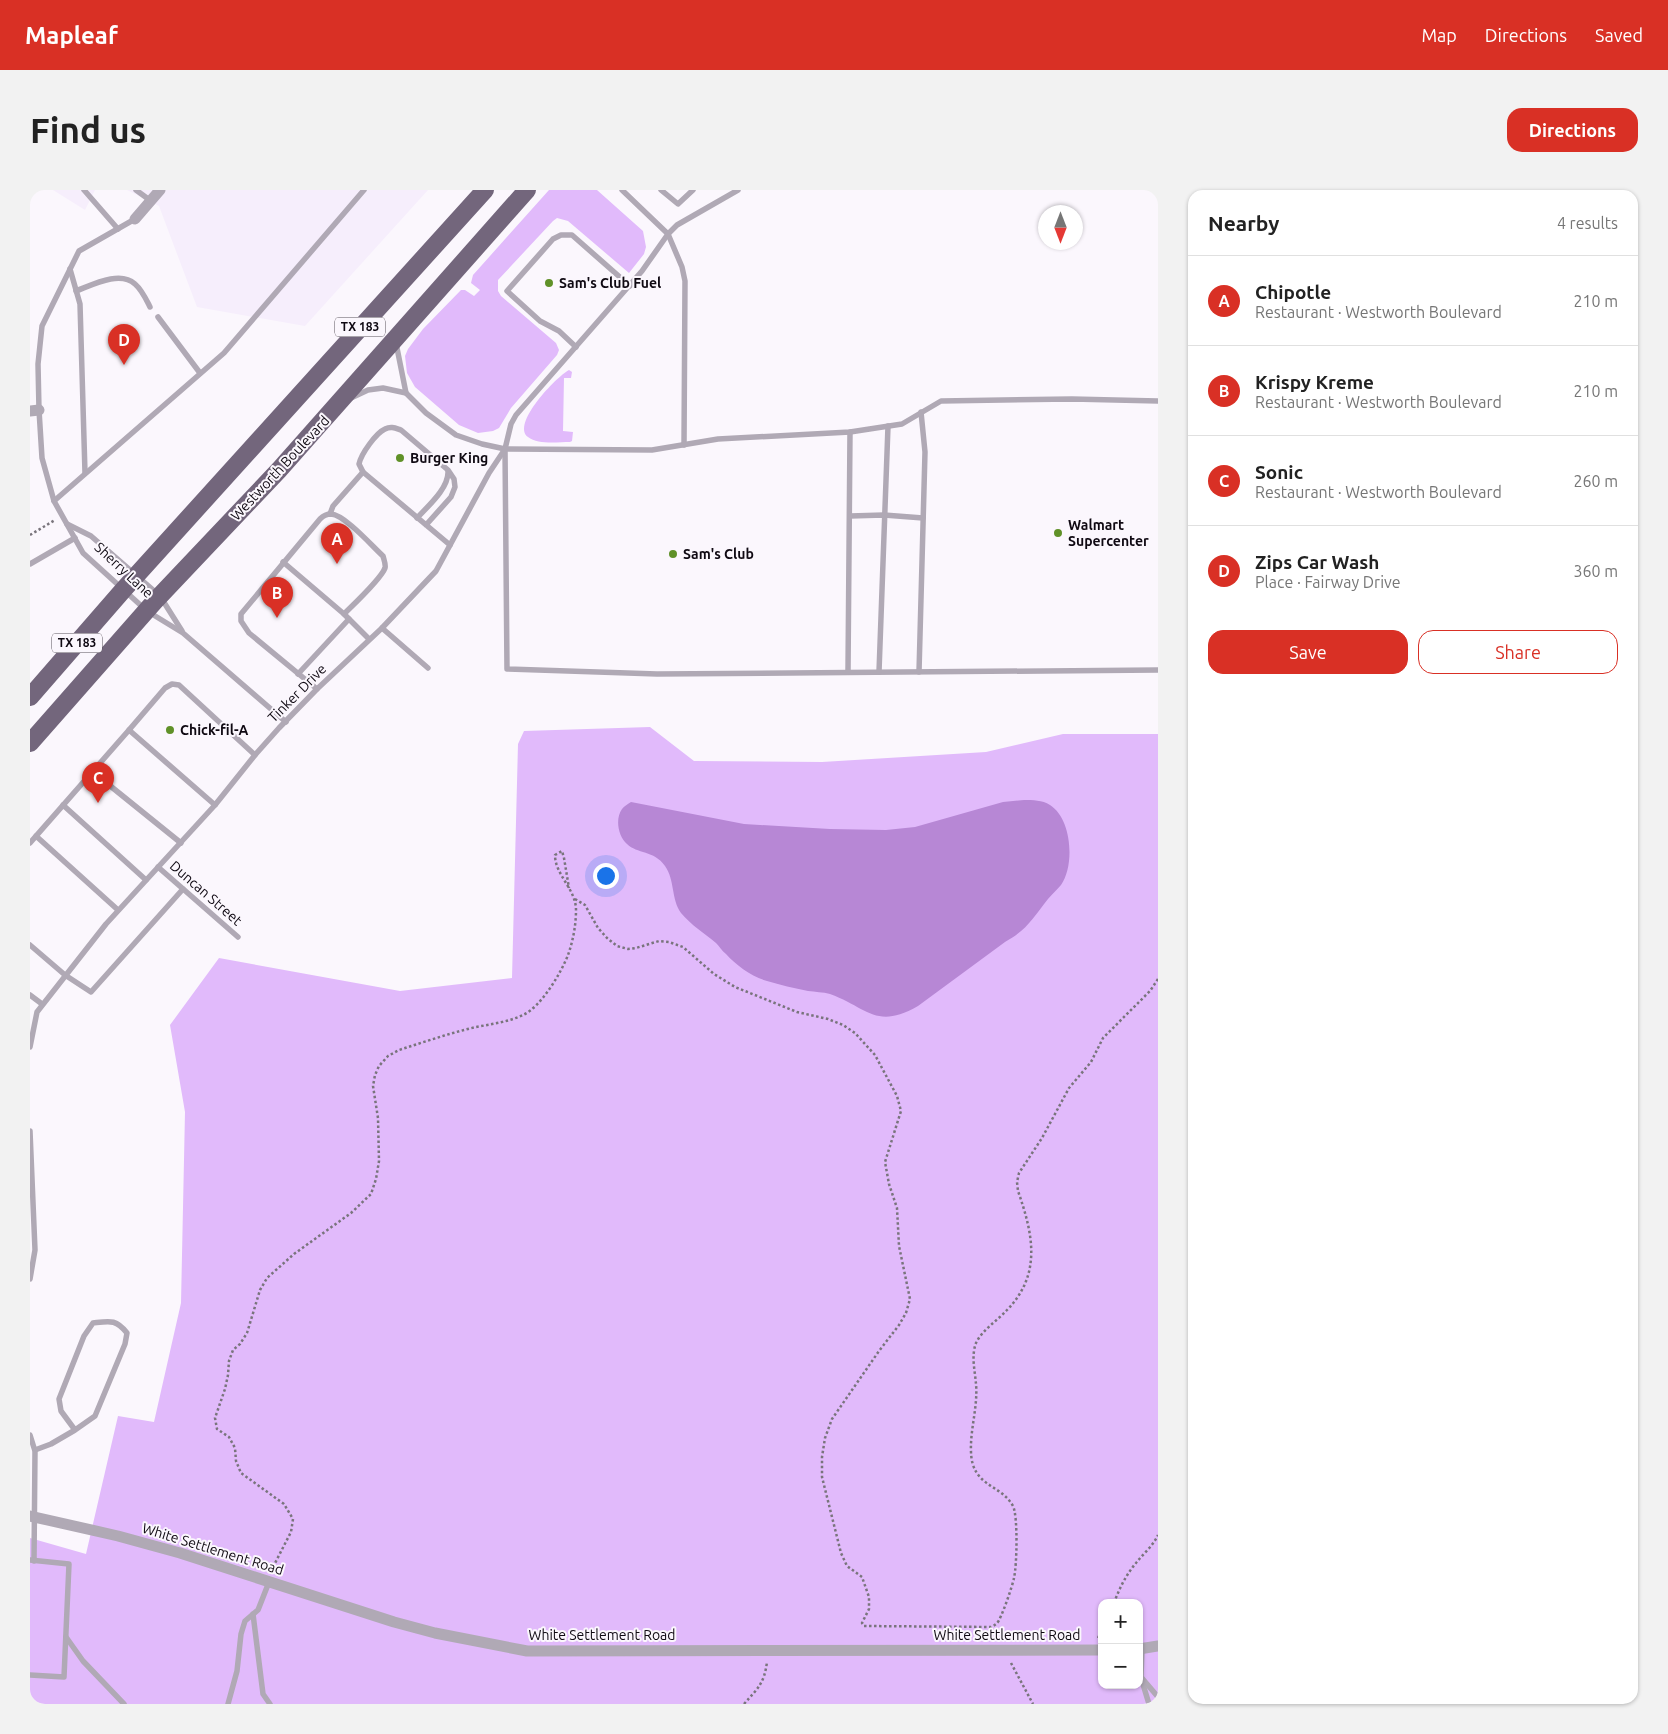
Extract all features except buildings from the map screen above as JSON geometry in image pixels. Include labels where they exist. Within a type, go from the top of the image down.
[{"type":"main road","name":"TX 183","points":[[30,697],[124,589],[485,190]]},
{"type":"main road","name":"Westworth Boulevard","points":[[30,743],[160,596],[279,470],[527,190]]},
{"type":"street","points":[[135,219],[160,190]]},
{"type":"street","name":"White Settlement Road","points":[[32,1516],[180,1553],[394,1622],[435,1633],[527,1651],[1098,1650]]},
{"type":"street","points":[[1143,1649],[1158,1646]]},
{"type":"lane","points":[[84,190],[118,229],[135,219]]},
{"type":"lane","points":[[136,190],[151,201]]},
{"type":"lane","points":[[54,501],[224,353],[364,190]]},
{"type":"lane","points":[[622,190],[668,234],[686,281],[684,445]]},
{"type":"lane","points":[[662,190],[678,204],[693,190]]},
{"type":"lane","points":[[738,190],[678,225],[668,234],[630,286],[516,415],[511,424],[505,449],[507,669],[657,674],[1158,670]]},
{"type":"lane","name":"Sherry Lane","points":[[118,229],[78,251],[42,326],[34,410],[42,458],[54,501],[83,553],[147,611],[183,633]]},
{"type":"lane","points":[[576,346],[559,331],[540,321],[507,291],[553,239],[561,235],[572,235],[630,286]]},
{"type":"lane","points":[[70,269],[80,304],[85,473]]},
{"type":"lane","points":[[76,291],[103,281],[126,279],[134,282],[150,307]]},
{"type":"lane","points":[[158,317],[200,373]]},
{"type":"lane","points":[[395,337],[406,392],[426,413],[456,435],[482,444],[505,449],[652,450],[718,440],[850,432],[902,424],[941,400],[1072,399],[1158,401]]},
{"type":"lane","points":[[339,403],[368,390],[383,388],[406,392]]},
{"type":"lane","points":[[919,672],[925,452],[921,412]]},
{"type":"lane","points":[[879,672],[888,426]]},
{"type":"lane","points":[[426,526],[451,497],[455,486],[454,480],[448,470],[401,430],[393,427],[384,429],[363,452],[359,464],[362,472],[417,518],[426,526],[450,546]]},
{"type":"lane","points":[[848,672],[850,432]]},
{"type":"lane","name":"Tinker Drive","points":[[30,1047],[37,1012],[42,1004],[118,910],[215,805],[255,755],[436,571],[489,473],[505,449]]},
{"type":"lane","points":[[417,518],[444,486],[448,470]]},
{"type":"lane","points":[[333,515],[333,506],[362,472]]},
{"type":"lane","points":[[298,674],[384,568],[385,561],[383,556],[345,521],[333,515],[320,519],[241,614],[241,620],[249,633],[298,674],[318,689]]},
{"type":"lane","points":[[850,516],[884,515],[923,518]]},
{"type":"lane","name":"Sherry Lane","points":[[67,524],[91,536],[160,596],[183,633]]},
{"type":"lane","points":[[30,564],[75,538]]},
{"type":"lane","points":[[283,562],[370,639]]},
{"type":"lane","points":[[382,628],[428,668]]},
{"type":"lane","points":[[183,633],[286,722]]},
{"type":"lane","points":[[30,843],[165,688],[172,684],[179,685],[255,755]]},
{"type":"lane","points":[[129,730],[215,805]]},
{"type":"lane","points":[[93,772],[181,843]]},
{"type":"lane","points":[[63,805],[146,880]]},
{"type":"lane","points":[[36,836],[118,910]]},
{"type":"lane","name":"Duncan Street","points":[[158,867],[238,937]]},
{"type":"lane","points":[[30,945],[65,975],[91,992],[183,889]]},
{"type":"lane","points":[[30,995],[42,1004]]},
{"type":"lane","points":[[30,1132],[35,1250],[30,1279]]},
{"type":"lane","points":[[35,1450],[75,1430],[95,1416],[125,1344],[127,1333],[121,1325],[111,1321],[93,1323],[84,1336],[58,1399],[61,1411],[75,1430]]},
{"type":"lane","points":[[30,1435],[35,1450],[32,1560],[68,1564],[64,1677],[30,1675]]},
{"type":"lane","points":[[228,1704],[237,1671],[241,1634],[245,1621],[258,1610],[269,1582]]},
{"type":"lane","points":[[253,1614],[263,1694],[270,1704]]},
{"type":"lane","points":[[66,1637],[83,1661],[124,1704]]},
{"type":"lane","points":[[1143,1680],[1158,1697]]},
{"type":"lane","points":[[1143,1686],[1149,1704]]},
{"type":"path","points":[[30,535],[62,515]]},
{"type":"path","points":[[273,1567],[291,1532],[293,1519],[284,1504],[241,1474],[236,1461],[235,1448],[229,1437],[217,1429],[215,1418],[225,1389],[229,1361],[233,1350],[247,1334],[260,1290],[267,1278],[294,1254],[351,1213],[371,1194],[380,1161],[378,1118],[373,1086],[379,1066],[388,1056],[399,1050],[510,1020],[525,1014],[537,1005],[568,956],[573,937],[576,909],[575,899],[555,864],[555,854],[562,851],[569,888]]},
{"type":"path","points":[[575,899],[585,906],[598,928],[617,946],[628,949],[659,941],[684,947],[714,974],[734,987],[797,1012],[828,1019],[843,1025],[875,1054],[897,1096],[901,1111],[885,1162],[889,1184],[897,1208],[899,1246],[910,1299],[906,1313],[899,1325],[832,1419],[825,1438],[822,1457],[822,1477],[841,1553],[847,1566],[862,1576],[868,1592],[869,1609],[862,1623],[864,1626],[991,1628],[998,1623],[1014,1578],[1016,1516],[1012,1505],[980,1478],[971,1461],[971,1437],[976,1386],[975,1346],[980,1336],[1006,1312],[1021,1294],[1031,1268],[1032,1243],[1018,1191],[1017,1182],[1019,1174],[1042,1138],[1069,1088],[1092,1062],[1103,1038],[1150,991],[1158,979]]},
{"type":"path","points":[[1115,1599],[1126,1577],[1158,1535]]},
{"type":"path","points":[[744,1704],[765,1677],[767,1660]]},
{"type":"path","points":[[1011,1663],[1032,1704]]},
{"type":"shaded area","points":[[53,190],[95,190],[85,210]]},
{"type":"shaded area","points":[[127,190],[428,190],[305,326],[197,307],[159,206]]},
{"type":"shaded area","points":[[549,190],[597,190],[643,231],[646,247],[644,254],[629,273],[568,221],[557,218],[498,280],[498,291],[501,296],[556,343],[559,350],[557,355],[511,408],[499,428],[493,431],[478,433],[459,425],[415,387],[407,373],[405,356],[423,329],[461,290],[465,290],[474,296],[480,290],[471,283],[473,275]]},
{"type":"shaded area","points":[[569,370],[572,372],[571,378],[564,378],[563,431],[573,432],[572,441],[548,442],[532,440],[524,431],[525,422],[530,412],[546,391]]},
{"type":"shaded area","points":[[650,727],[694,761],[822,762],[986,752],[1063,734],[1158,734],[1158,1704],[30,1704],[30,1538],[86,1554],[118,1416],[154,1422],[181,1303],[185,1112],[170,1025],[219,958],[400,991],[512,978],[518,744],[524,731]]},
{"type":"shaded area","points":[[1024,800],[1047,803],[1063,821],[1067,831],[1069,855],[1068,866],[1061,885],[1019,933],[918,1006],[904,1013],[892,1016],[872,1014],[830,994],[808,991],[761,979],[745,970],[681,913],[665,866],[656,857],[627,844],[621,837],[618,827],[622,809],[631,802],[744,824],[886,830],[915,827],[1003,802]]},
{"type":"place","name":"Sam's Club Fuel","points":[[549,283]]},
{"type":"place","name":"Zips Car Wash","points":[[124,365]]},
{"type":"place","name":"Burger King","points":[[400,458]]},
{"type":"place","name":"Walmart Supercenter","points":[[1058,533]]},
{"type":"place","name":"Sam's Club","points":[[673,554]]},
{"type":"place","name":"Chipotle","points":[[337,564]]},
{"type":"place","name":"Krispy Kreme","points":[[277,618]]},
{"type":"place","name":"Chick-fil-A","points":[[170,730]]},
{"type":"place","name":"Sonic","points":[[98,803]]}]
